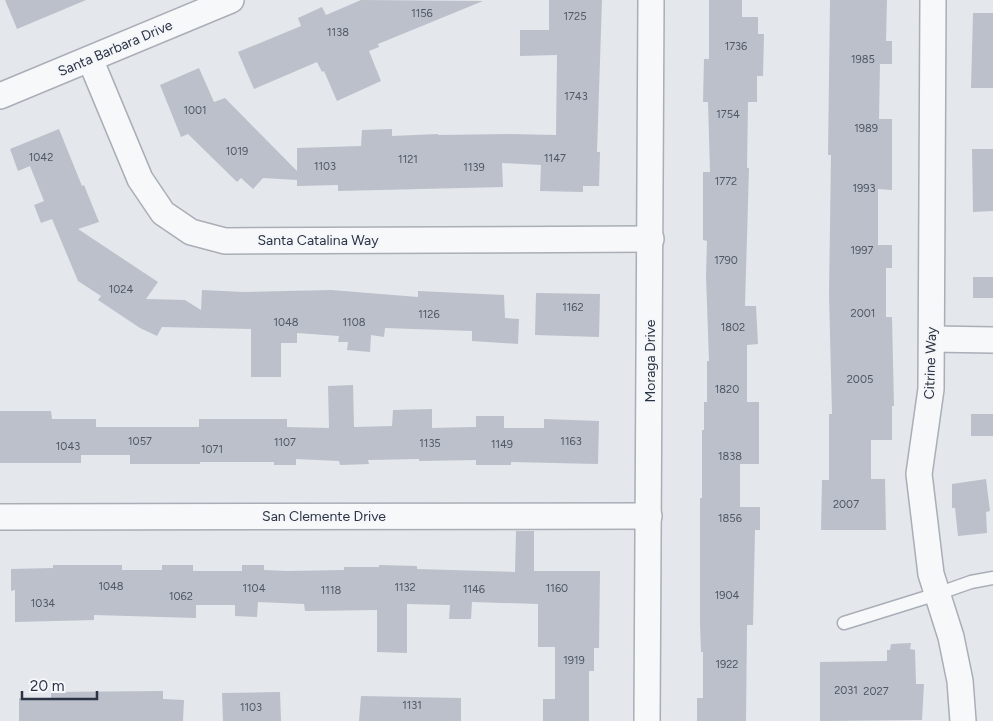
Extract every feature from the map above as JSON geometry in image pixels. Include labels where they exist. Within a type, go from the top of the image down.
[{"type":"street","name":"Santa Barbara Drive","points":[[0,96],[231,0]]},
{"type":"street","name":"Moraga Drive","points":[[647,721],[651,0]]},
{"type":"street","name":"Citrine Way","points":[[933,0],[931,389],[919,474],[931,574],[951,637],[960,681],[963,721]]},
{"type":"street","name":"Santa Catalina Way","points":[[90,59],[140,179],[163,213],[191,232],[225,241],[651,239]]},
{"type":"street","points":[[932,339],[993,340]]},
{"type":"street","name":"San Clemente Drive","points":[[0,517],[649,516]]},
{"type":"lane","points":[[844,623],[971,582],[993,578]]},
{"type":"building","points":[[5,0],[86,0],[17,29]]},
{"type":"building","points":[[361,0],[483,1],[378,44],[379,47],[369,51],[381,81],[337,101],[324,71],[322,72],[317,62],[254,89],[238,52],[301,26],[298,18],[322,7],[326,15]]},
{"type":"building","points":[[549,0],[602,0],[597,152],[600,152],[599,186],[583,186],[583,192],[540,191],[541,165],[502,163],[503,187],[338,191],[338,185],[297,186],[297,180],[263,178],[253,189],[241,178],[237,182],[188,134],[181,137],[160,85],[199,68],[214,102],[225,98],[297,171],[297,148],[361,146],[362,130],[392,129],[392,136],[438,134],[556,135],[557,55],[520,56],[520,30],[549,30]]},
{"type":"building","points":[[709,0],[742,0],[742,17],[758,17],[758,34],[764,34],[763,76],[757,76],[757,102],[748,102],[747,168],[749,168],[745,306],[756,306],[758,344],[747,345],[747,402],[759,402],[759,464],[740,464],[740,507],[760,507],[760,530],[755,530],[753,625],[747,625],[746,721],[697,721],[697,698],[703,698],[703,652],[701,652],[700,624],[700,498],[702,498],[702,430],[704,430],[704,402],[707,402],[707,361],[709,361],[706,276],[707,241],[703,240],[703,172],[710,172],[708,102],[703,102],[704,59],[709,59]]},
{"type":"building","points":[[830,0],[887,0],[886,41],[892,41],[892,64],[880,64],[879,119],[892,119],[892,190],[878,189],[878,245],[892,245],[892,268],[886,268],[886,317],[892,317],[894,406],[892,406],[892,440],[871,440],[871,479],[885,479],[886,530],[821,530],[822,480],[829,480],[829,414],[832,414],[829,295],[831,155],[828,155]]},
{"type":"building","points":[[973,13],[993,13],[993,88],[971,88]]},
{"type":"building","points":[[59,129],[99,222],[78,229],[158,282],[146,299],[185,300],[201,310],[202,290],[244,292],[331,290],[418,297],[418,291],[504,295],[505,318],[519,319],[518,344],[472,341],[472,331],[385,328],[384,337],[371,335],[370,352],[347,350],[348,342],[338,342],[339,336],[297,333],[297,343],[281,343],[281,377],[251,377],[251,329],[162,327],[157,336],[140,328],[98,300],[101,296],[78,281],[52,219],[41,223],[34,205],[44,201],[30,166],[18,171],[10,149]]},
{"type":"building","points":[[972,149],[993,149],[993,211],[973,212]]},
{"type":"building","points":[[973,277],[993,277],[993,298],[973,298]]},
{"type":"building","points":[[536,293],[600,294],[599,337],[535,335]]},
{"type":"building","points":[[353,385],[354,427],[392,426],[393,410],[432,409],[432,428],[476,427],[476,416],[504,416],[504,428],[544,428],[544,419],[599,421],[598,464],[511,462],[511,465],[476,465],[476,460],[419,461],[419,459],[368,460],[369,464],[340,465],[339,461],[296,459],[296,465],[274,465],[274,462],[130,464],[130,455],[81,455],[81,463],[0,463],[0,411],[51,411],[52,419],[96,419],[96,427],[199,427],[199,419],[287,419],[287,427],[329,428],[328,386]]},
{"type":"building","points":[[971,414],[993,414],[993,436],[971,436]]},
{"type":"building","points":[[986,479],[990,511],[986,512],[987,533],[958,536],[955,508],[952,508],[952,484]]},
{"type":"building","points":[[516,531],[534,531],[534,571],[600,571],[599,648],[594,648],[594,671],[589,671],[589,721],[543,721],[543,699],[555,699],[555,647],[538,647],[538,604],[472,602],[471,619],[449,619],[450,605],[407,604],[407,653],[377,652],[377,610],[305,611],[304,604],[258,602],[257,617],[235,616],[235,605],[196,605],[196,618],[94,615],[94,620],[15,622],[15,590],[11,591],[11,569],[53,568],[53,565],[122,565],[122,570],[162,570],[162,565],[193,565],[193,571],[242,571],[242,565],[264,565],[264,570],[288,571],[344,570],[344,567],[379,567],[379,565],[417,566],[417,569],[515,572]]},
{"type":"building","points":[[911,643],[910,649],[915,650],[916,684],[924,684],[922,720],[820,721],[820,662],[887,661],[887,650],[890,650],[891,644]]},
{"type":"building","points":[[163,691],[163,699],[184,700],[183,721],[19,721],[19,698],[51,698],[51,692]]},
{"type":"building","points":[[280,692],[281,721],[223,721],[222,693]]},
{"type":"building","points":[[361,696],[461,698],[461,721],[359,721]]}]
